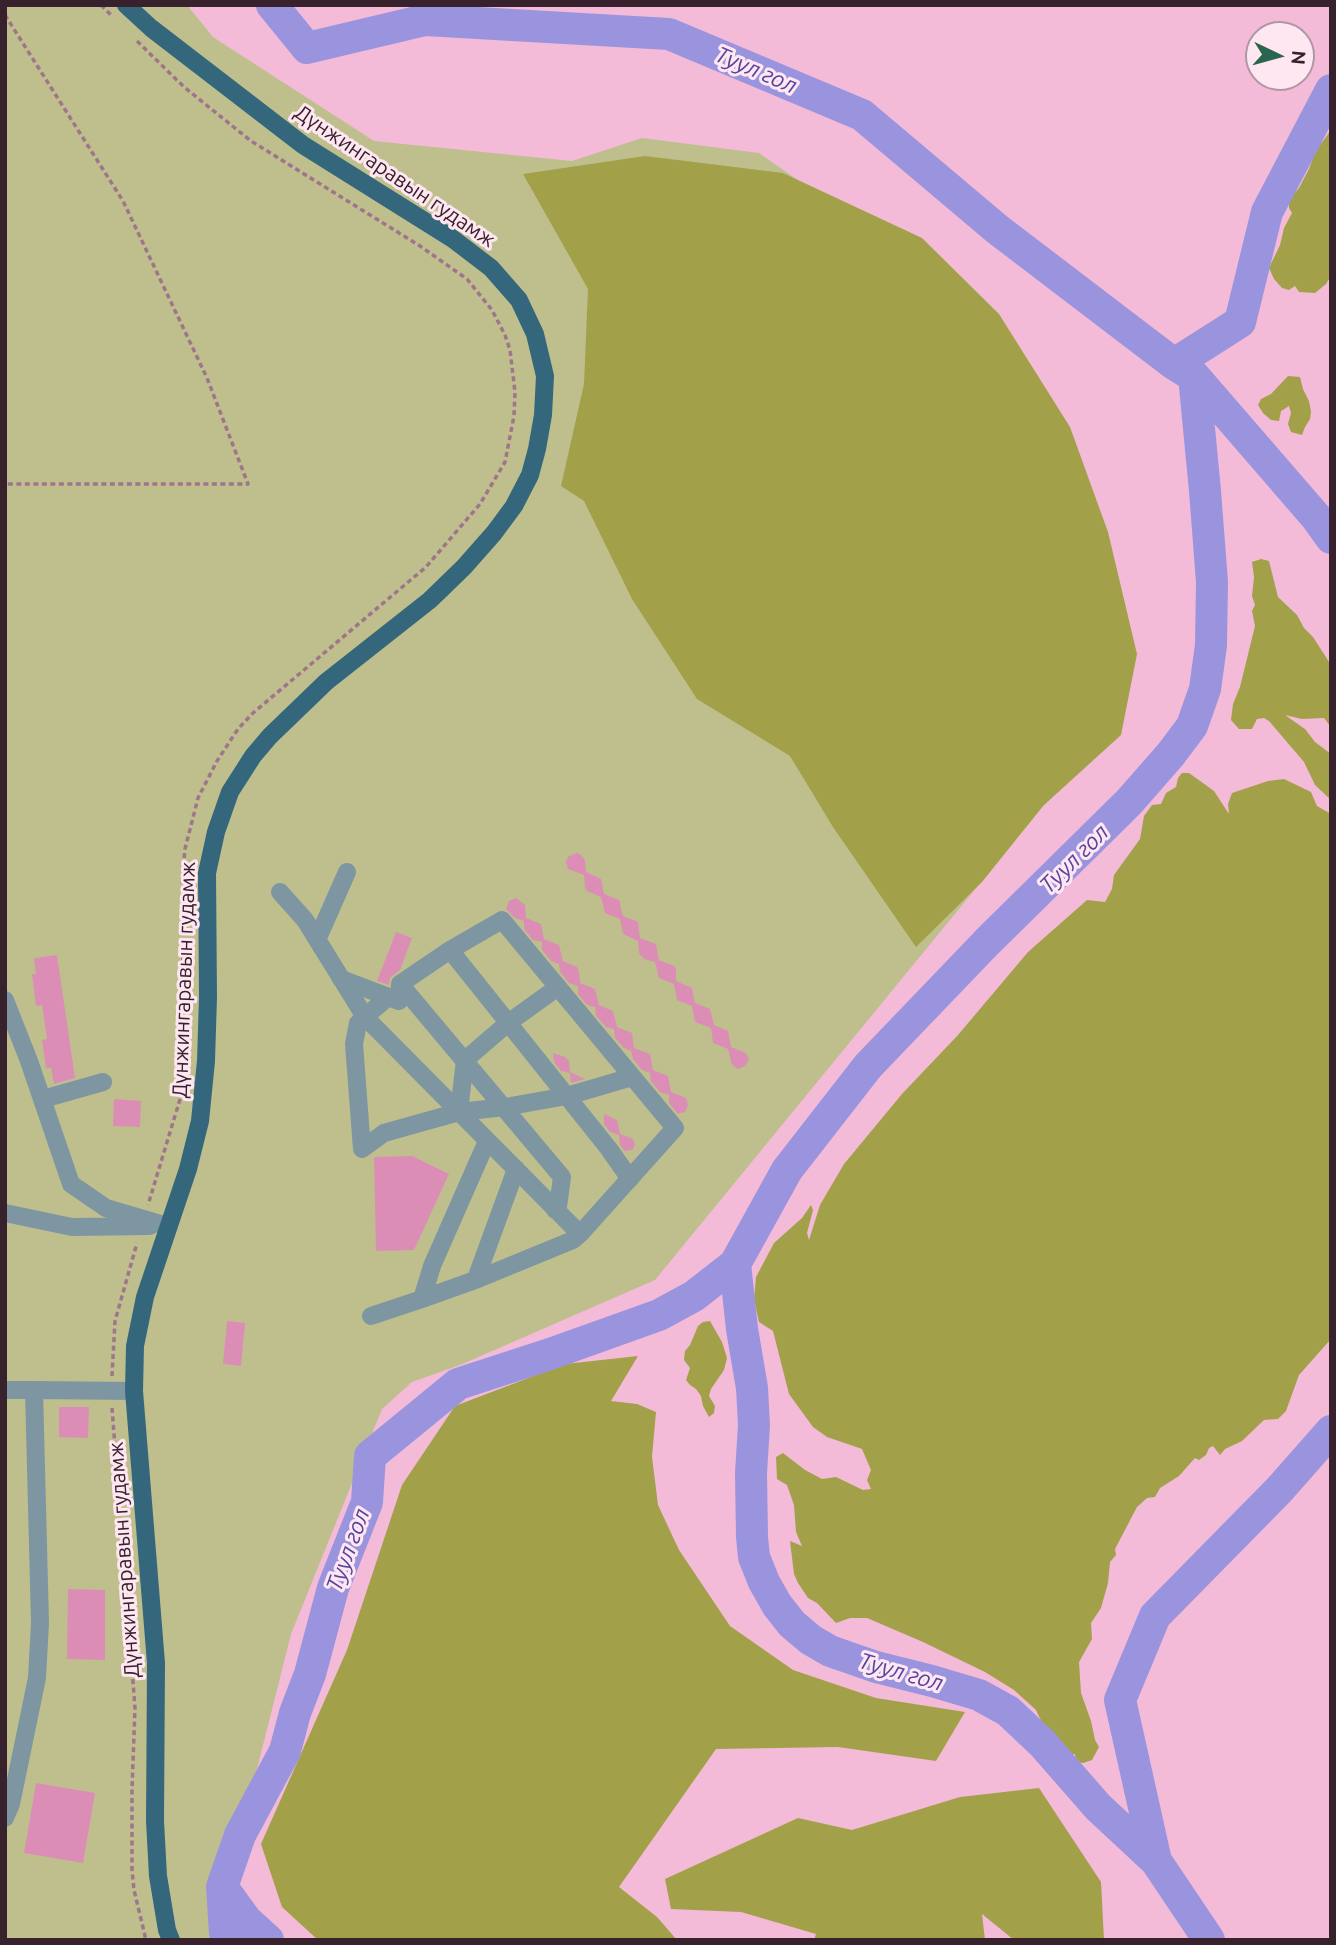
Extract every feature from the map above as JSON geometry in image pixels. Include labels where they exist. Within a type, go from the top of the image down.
[{"type":"main road","name":"Дүнжингаравын гудамж","points":[[120,12],[151,29],[303,145],[453,239],[491,268],[519,300],[535,334],[545,376],[543,415],[530,475],[514,506],[464,567],[430,600],[326,682],[270,736],[253,756],[230,792],[216,832],[207,873],[208,1010],[200,1121],[188,1169],[145,1297],[135,1346],[134,1391],[156,1663],[155,1821],[158,1876],[167,1930],[172,1940]]},
{"type":"street","points":[[317,940],[347,872]]},
{"type":"street","points":[[280,892],[305,919],[365,1017],[580,1234]]},
{"type":"street","points":[[371,1316],[471,1282],[573,1240],[675,1128],[502,920],[450,950],[394,990],[358,1023],[354,1044],[362,1149],[384,1133],[459,1112],[567,1096],[632,1077]]},
{"type":"street","points":[[450,950],[630,1179]]},
{"type":"street","points":[[341,979],[394,990],[465,1060],[562,1177],[558,1207],[555,1210]]},
{"type":"street","points":[[459,1112],[465,1060],[508,1023],[558,987]]},
{"type":"street","points":[[5,1000],[43,1099],[71,1184],[106,1208],[143,1223]]},
{"type":"street","points":[[43,1099],[103,1082]]},
{"type":"street","points":[[422,1299],[427,1264],[487,1141]]},
{"type":"street","points":[[471,1282],[477,1276],[516,1169]]},
{"type":"street","points":[[5,1213],[72,1227],[143,1223],[167,1226]]},
{"type":"street","points":[[427,1264],[471,1282]]},
{"type":"street","points":[[5,1390],[134,1391]]},
{"type":"street","points":[[5,1818],[11,1804],[37,1678],[40,1623],[34,1390]]},
{"type":"path","points":[[101,5],[120,12]]},
{"type":"path","points":[[5,15],[123,201],[207,378],[248,484],[5,484]]},
{"type":"path","points":[[135,38],[184,86],[251,141],[467,279],[492,310],[505,335],[510,350],[515,392],[514,416],[505,462],[480,504],[426,567],[253,713],[238,729],[216,761],[198,798],[185,849],[182,880],[184,1086],[115,1321],[112,1390],[135,1708],[132,1870],[146,1940]]},
{"type":"green space","points":[[5,5],[187,5],[213,37],[374,141],[572,161],[642,138],[759,153],[912,260],[1122,710],[655,1280],[460,1365],[412,1382],[382,1409],[291,1634],[215,1936],[217,1940],[5,1940]]},
{"type":"shaded area","points":[[1331,130],[1331,276],[1315,293],[1299,292],[1295,286],[1289,290],[1282,288],[1269,268],[1292,213],[1289,200],[1299,188],[1315,152]]},
{"type":"shaded area","points":[[645,156],[783,173],[922,238],[999,314],[1070,427],[1108,532],[1137,654],[1121,735],[1043,806],[982,882],[916,947],[833,827],[790,756],[697,699],[632,599],[584,501],[561,486],[584,384],[588,289],[523,174]]},
{"type":"shaded area","points":[[1288,376],[1300,377],[1309,401],[1310,419],[1302,435],[1291,432],[1288,424],[1291,413],[1289,406],[1281,411],[1279,421],[1271,420],[1258,405],[1261,399],[1271,394]]},
{"type":"shaded area","points":[[1261,559],[1269,561],[1278,597],[1297,615],[1331,665],[1331,727],[1324,718],[1302,719],[1285,715],[1305,729],[1315,742],[1331,754],[1331,800],[1315,785],[1304,762],[1269,721],[1264,718],[1257,719],[1252,729],[1239,729],[1231,720],[1255,626],[1252,611],[1255,605],[1252,596],[1252,562]]},
{"type":"shaded area","points":[[1182,773],[1189,773],[1214,791],[1229,814],[1228,804],[1232,793],[1268,781],[1284,779],[1311,792],[1317,806],[1331,814],[1331,1339],[1299,1375],[1286,1411],[1278,1419],[1264,1420],[1242,1441],[1225,1449],[1220,1455],[1213,1446],[1209,1448],[1206,1455],[1199,1460],[1195,1458],[1179,1476],[1160,1488],[1155,1497],[1147,1498],[1137,1507],[1115,1549],[1116,1555],[1110,1562],[1101,1608],[1091,1623],[1092,1639],[1079,1662],[1081,1693],[1099,1747],[1092,1760],[1083,1763],[1076,1762],[1075,1754],[1068,1755],[1052,1746],[1053,1740],[1045,1738],[1036,1710],[1014,1690],[985,1672],[867,1618],[850,1618],[836,1623],[817,1603],[808,1598],[794,1574],[790,1541],[802,1546],[796,1532],[794,1505],[787,1485],[777,1479],[776,1457],[783,1453],[822,1479],[836,1477],[863,1490],[871,1489],[867,1480],[871,1470],[862,1449],[827,1437],[813,1427],[789,1394],[773,1331],[759,1322],[754,1299],[756,1277],[774,1243],[802,1218],[811,1205],[813,1210],[807,1233],[809,1240],[820,1205],[844,1164],[1028,952],[1087,900],[1105,902],[1112,889],[1114,875],[1140,839],[1144,816],[1152,805],[1161,804],[1166,793],[1176,787]]},
{"type":"shaded area","points":[[710,1321],[722,1342],[727,1358],[724,1370],[711,1389],[709,1396],[715,1406],[714,1413],[709,1417],[701,1396],[686,1380],[690,1368],[684,1360],[685,1351],[698,1326]]},
{"type":"shaded area","points":[[638,1356],[611,1401],[637,1404],[656,1412],[652,1457],[658,1505],[679,1550],[730,1626],[793,1670],[876,1698],[965,1712],[936,1761],[838,1747],[716,1749],[619,1887],[657,1917],[677,1940],[318,1940],[282,1907],[261,1844],[347,1650],[402,1485],[455,1406],[565,1364]]},
{"type":"shaded area","points":[[1039,1788],[1101,1882],[1104,1940],[1014,1940],[982,1914],[985,1940],[814,1940],[816,1934],[741,1912],[671,1909],[665,1879],[798,1818],[852,1830],[960,1797]]},
{"type":"building","points":[[577,853],[585,860],[586,872],[601,879],[604,894],[619,900],[623,916],[638,922],[640,938],[656,944],[659,960],[674,966],[676,981],[692,988],[695,1003],[710,1009],[714,1025],[728,1031],[731,1047],[746,1053],[749,1060],[745,1066],[738,1069],[732,1065],[728,1049],[713,1043],[711,1028],[695,1022],[692,1006],[677,1000],[674,984],[659,978],[655,962],[644,959],[639,953],[638,941],[623,934],[620,919],[605,913],[601,897],[587,891],[584,875],[568,869],[567,859]]},
{"type":"building","points":[[516,898],[525,905],[526,918],[541,924],[544,939],[559,945],[563,961],[577,967],[580,983],[595,989],[599,1005],[613,1011],[617,1027],[632,1033],[634,1048],[650,1054],[653,1070],[668,1076],[671,1092],[686,1098],[688,1105],[685,1112],[678,1114],[669,1103],[669,1095],[660,1092],[651,1081],[650,1073],[642,1070],[633,1059],[631,1051],[615,1038],[614,1029],[606,1027],[596,1016],[595,1007],[587,1005],[578,994],[578,986],[569,983],[560,972],[559,964],[551,961],[542,950],[542,942],[533,940],[524,929],[524,921],[515,918],[506,909],[509,901]]},
{"type":"building","points":[[396,932],[412,938],[400,970],[390,978],[389,985],[377,981]]},
{"type":"building","points":[[57,955],[75,1078],[54,1084],[51,1068],[46,1068],[42,1040],[47,1039],[42,1005],[36,1006],[32,974],[36,974],[34,958]]},
{"type":"building","points":[[553,1053],[565,1057],[569,1061],[570,1072],[585,1079],[571,1083],[570,1073],[561,1071],[554,1062]]},
{"type":"building","points":[[114,1099],[141,1101],[140,1127],[113,1126]]},
{"type":"building","points":[[604,1114],[617,1120],[620,1134],[633,1139],[635,1145],[632,1150],[625,1151],[620,1145],[619,1135],[610,1132],[604,1124]]},
{"type":"building","points":[[412,1156],[449,1174],[414,1250],[376,1251],[374,1157]]},
{"type":"building","points":[[227,1321],[245,1323],[241,1366],[223,1364]]},
{"type":"building","points":[[59,1407],[89,1407],[88,1438],[59,1437]]},
{"type":"building","points":[[68,1589],[105,1590],[105,1660],[67,1659]]},
{"type":"building","points":[[36,1783],[95,1793],[83,1863],[24,1853]]},
{"type":"waterway","name":"Туул гол","points":[[272,5],[307,48],[425,20],[669,34],[862,115],[997,229],[1174,364],[1194,376],[1316,517],[1331,538]]},
{"type":"waterway","name":"Туул гол","points":[[1190,374],[1174,364],[1240,322],[1267,212],[1331,90]]},
{"type":"waterway","name":"Туул гол","points":[[1194,376],[1212,582],[1211,645],[1205,689],[1192,726],[1129,802],[987,942],[868,1066],[787,1170],[735,1264],[752,1388],[754,1557],[777,1605],[792,1624],[830,1651],[876,1667],[979,1695],[1008,1711],[1042,1743],[1098,1807],[1156,1861],[1209,1940]]},
{"type":"waterway","name":"Туул гол","points":[[268,1940],[246,1920],[222,1887],[240,1835],[285,1751],[295,1713],[310,1674],[333,1588],[367,1502],[370,1456],[458,1384],[659,1315],[694,1296],[735,1264]]},
{"type":"waterway","name":"Туул гол","points":[[1156,1861],[1120,1700],[1155,1616],[1279,1490],[1331,1431]]},
{"type":"waterway","points":[[222,1887],[225,1933],[229,1940]]}]
